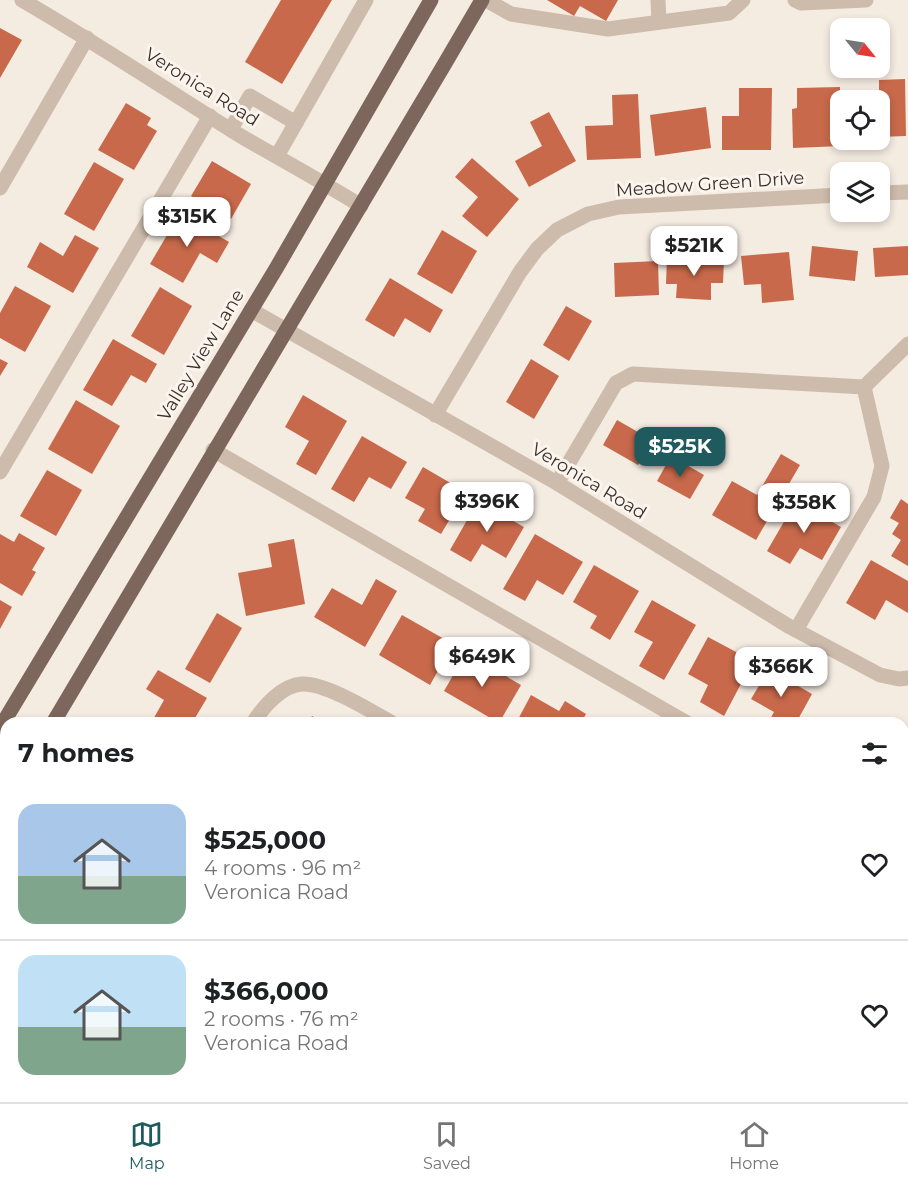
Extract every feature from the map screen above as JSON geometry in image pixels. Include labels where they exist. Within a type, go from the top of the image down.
[{"type":"main road","name":"Valley View Lane","points":[[7,717],[251,310],[431,0]]},
{"type":"main road","points":[[57,717],[213,450],[484,0]]},
{"type":"street","name":"Veronica Road","points":[[22,0],[361,206]]},
{"type":"street","points":[[277,156],[366,0]]},
{"type":"street","points":[[484,0],[511,14],[608,29],[729,13],[743,0]]},
{"type":"street","points":[[511,14],[519,0]]},
{"type":"street","points":[[658,0],[659,22]]},
{"type":"street","points":[[795,0],[801,3],[866,0]]},
{"type":"street","points":[[0,188],[87,39]]},
{"type":"street","points":[[231,129],[250,96],[296,123]]},
{"type":"street","points":[[0,472],[210,116]]},
{"type":"street","points":[[890,193],[908,192]]},
{"type":"street","name":"Meadow Green Drive","points":[[435,415],[520,272],[537,249],[557,230],[588,214],[619,207],[830,196]]},
{"type":"street","name":"Veronica Road","points":[[251,310],[557,483],[796,630],[880,675],[899,680],[908,678]]},
{"type":"street","points":[[557,483],[616,383],[633,374],[864,387],[908,344]]},
{"type":"street","points":[[796,630],[874,497],[882,466],[864,387]]},
{"type":"street","points":[[213,450],[677,717]]},
{"type":"street","points":[[256,717],[262,707],[281,692],[302,684],[323,688],[381,717]]},
{"type":"building","points":[[281,0],[332,0],[282,84],[245,62]]},
{"type":"building","points":[[547,0],[618,0],[606,21],[580,6],[574,16]]},
{"type":"building","points":[[0,28],[22,40],[0,78]]},
{"type":"building","points":[[905,79],[906,136],[890,137],[890,90],[879,90],[879,80]]},
{"type":"building","points":[[840,87],[840,90],[830,90],[830,146],[793,148],[792,109],[797,108],[797,88]]},
{"type":"building","points":[[739,88],[772,88],[771,150],[722,150],[722,116],[739,116]]},
{"type":"building","points":[[638,94],[641,158],[587,160],[585,126],[613,125],[612,95]]},
{"type":"building","points":[[126,103],[151,118],[147,125],[157,131],[134,170],[98,150]]},
{"type":"building","points":[[706,107],[711,148],[655,156],[650,115]]},
{"type":"building","points":[[549,112],[576,161],[529,187],[515,161],[542,146],[530,122]]},
{"type":"building","points":[[472,158],[519,199],[487,237],[462,216],[478,197],[455,177]]},
{"type":"building","points":[[212,161],[251,184],[231,219],[191,196]]},
{"type":"building","points":[[94,162],[124,179],[94,231],[64,214]]},
{"type":"building","points":[[180,213],[229,242],[217,263],[200,253],[183,283],[150,264]]},
{"type":"building","points":[[442,230],[477,251],[452,294],[417,274]]},
{"type":"building","points":[[75,235],[99,248],[73,293],[27,267],[40,242],[63,256]]},
{"type":"building","points":[[812,246],[858,251],[855,281],[809,276]]},
{"type":"building","points":[[908,246],[908,275],[875,277],[873,248]]},
{"type":"building","points":[[789,252],[794,300],[762,303],[761,284],[744,285],[741,256]]},
{"type":"building","points":[[667,257],[724,260],[723,283],[711,283],[711,300],[676,298],[677,284],[666,284]]},
{"type":"building","points":[[658,261],[659,295],[615,297],[614,263]]},
{"type":"building","points":[[390,278],[443,310],[430,333],[405,318],[394,337],[365,320]]},
{"type":"building","points":[[15,286],[51,306],[25,352],[0,338],[0,313]]},
{"type":"building","points":[[160,287],[192,306],[164,355],[131,336]]},
{"type":"building","points":[[566,306],[592,321],[569,361],[543,345]]},
{"type":"building","points":[[113,339],[157,364],[146,383],[131,375],[112,406],[83,390]]},
{"type":"building","points":[[0,359],[8,363],[0,376]]},
{"type":"building","points":[[531,359],[559,376],[534,419],[506,402]]},
{"type":"building","points":[[303,395],[347,421],[316,475],[296,464],[309,441],[285,427]]},
{"type":"building","points":[[76,400],[120,426],[92,474],[48,449]]},
{"type":"building","points":[[617,420],[652,440],[638,465],[603,445]]},
{"type":"building","points":[[362,436],[407,462],[391,489],[369,477],[354,502],[331,489]]},
{"type":"building","points":[[781,454],[800,465],[756,540],[712,515],[732,481],[757,495]]},
{"type":"building","points":[[671,456],[704,475],[690,499],[657,481]]},
{"type":"building","points":[[423,467],[466,492],[441,534],[418,521],[425,509],[405,498]]},
{"type":"building","points":[[47,470],[82,490],[56,536],[20,516]]},
{"type":"building","points":[[901,499],[908,504],[908,566],[891,556],[901,540],[892,534],[899,523],[890,518]]},
{"type":"building","points":[[478,501],[524,527],[506,558],[482,544],[471,562],[450,550]]},
{"type":"building","points":[[796,501],[841,527],[822,560],[800,548],[790,564],[767,551]]},
{"type":"building","points":[[19,533],[45,548],[32,570],[36,572],[22,596],[0,583],[0,534],[14,542]]},
{"type":"building","points":[[535,534],[583,562],[563,595],[537,580],[525,601],[503,589]]},
{"type":"building","points":[[294,539],[305,604],[246,616],[238,573],[272,567],[268,544]]},
{"type":"building","points":[[871,560],[908,581],[908,613],[886,600],[875,620],[846,603]]},
{"type":"building","points":[[594,565],[639,591],[610,640],[590,628],[597,616],[573,602]]},
{"type":"building","points":[[376,579],[397,591],[365,647],[314,617],[332,588],[362,605]]},
{"type":"building","points":[[0,600],[12,607],[0,629]]},
{"type":"building","points":[[652,600],[696,625],[664,680],[639,666],[653,642],[634,632]]},
{"type":"building","points":[[217,613],[242,628],[210,683],[185,669]]},
{"type":"building","points":[[402,615],[453,644],[430,685],[379,655]]},
{"type":"building","points":[[708,637],[753,661],[724,716],[700,702],[708,685],[688,674]]},
{"type":"building","points":[[466,653],[521,685],[502,717],[489,717],[444,691]]},
{"type":"building","points":[[769,669],[812,694],[799,717],[771,717],[774,712],[751,699]]},
{"type":"building","points":[[158,670],[207,698],[196,717],[154,717],[164,700],[146,689]]},
{"type":"building","points":[[531,695],[559,711],[565,701],[586,714],[584,717],[519,717]]}]
